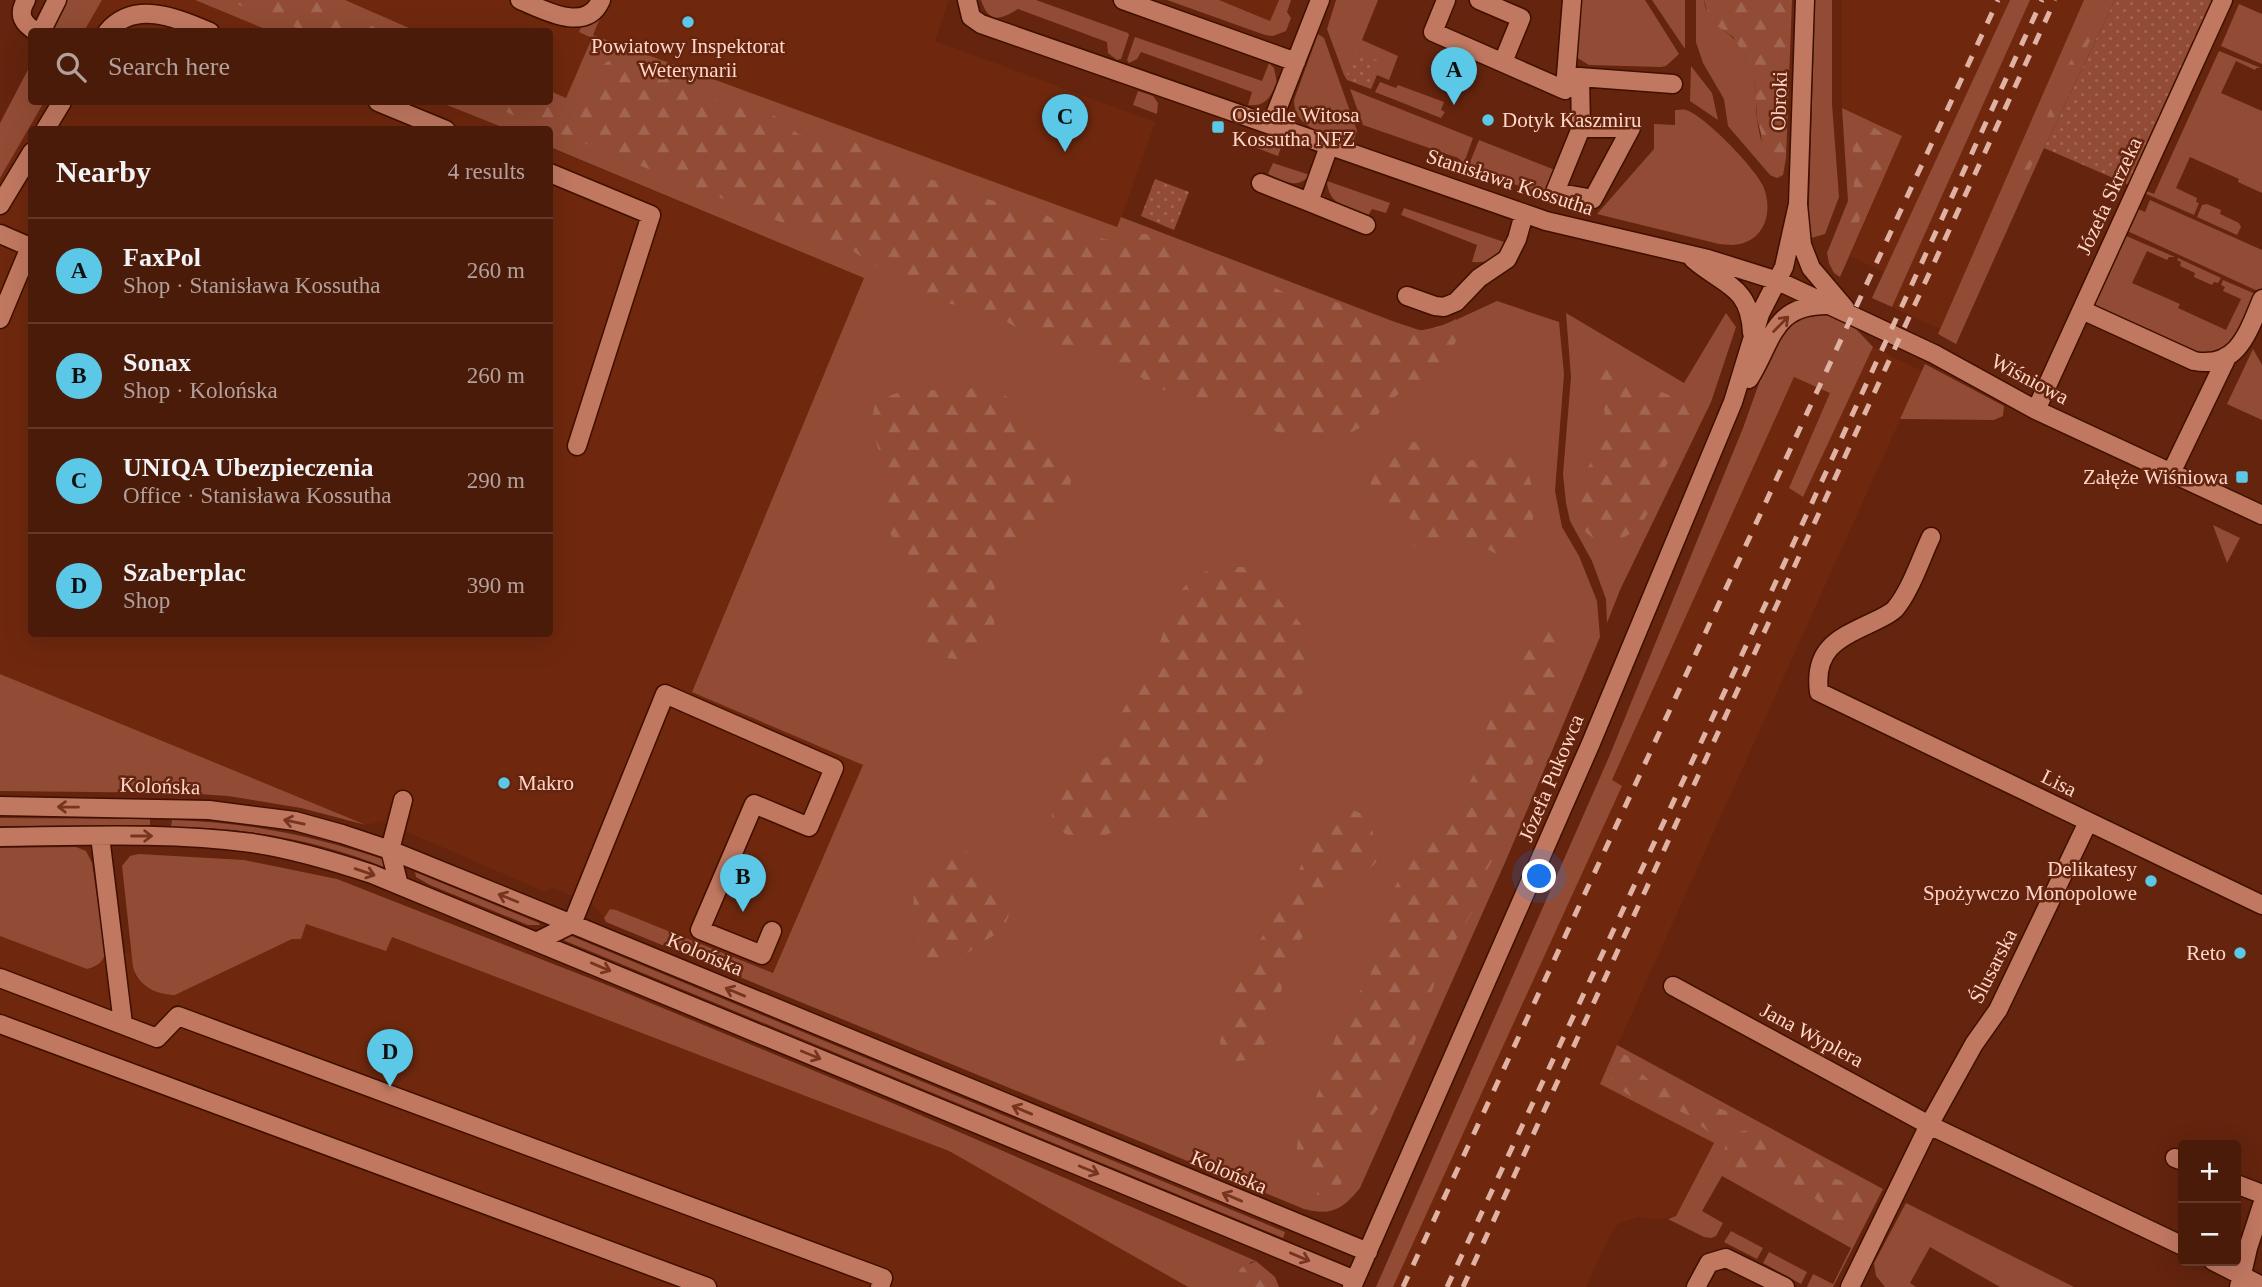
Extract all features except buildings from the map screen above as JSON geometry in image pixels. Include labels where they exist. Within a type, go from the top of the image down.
[{"type":"street","points":[[26,0],[21,13],[30,28]]},
{"type":"street","points":[[41,28],[57,0]]},
{"type":"street","points":[[520,0],[561,16],[577,19],[589,15],[601,0]]},
{"type":"street","name":"Stanisława Kossutha","points":[[967,0],[971,17],[981,24],[1524,214],[1732,265],[1778,281]]},
{"type":"street","points":[[1123,0],[1296,62]]},
{"type":"street","points":[[1271,125],[1320,0]]},
{"type":"street","points":[[1446,0],[1433,32],[1565,90],[1573,77]]},
{"type":"street","points":[[1479,0],[1521,18],[1503,62]]},
{"type":"street","points":[[1572,0],[1573,77],[1581,128],[1555,192],[1593,199],[1631,128],[1581,128]]},
{"type":"street","name":"Obroki","points":[[1805,0],[1798,204],[1802,245],[1806,258],[1818,277],[1849,313]]},
{"type":"street","name":"Józefa Skrzeka","points":[[2036,410],[2223,0]]},
{"type":"street","points":[[110,28],[114,21],[136,10],[156,11],[200,28]]},
{"type":"street","points":[[1573,77],[1673,84]]},
{"type":"street","points":[[47,126],[60,105]]},
{"type":"street","points":[[385,105],[436,126]]},
{"type":"street","points":[[1309,202],[1329,146]]},
{"type":"street","points":[[0,205],[28,159]]},
{"type":"street","points":[[553,174],[651,215],[577,446]]},
{"type":"street","points":[[1261,183],[1366,225]]},
{"type":"street","name":"Obroki","points":[[1778,281],[1784,267],[1798,204]]},
{"type":"street","points":[[1407,296],[1435,306],[1444,307],[1457,302],[1479,278],[1507,259],[1517,239],[1524,214]]},
{"type":"street","points":[[0,234],[28,246]]},
{"type":"street","points":[[0,319],[28,252]]},
{"type":"street","points":[[1688,254],[1705,270],[1738,290],[1751,314],[1753,340]]},
{"type":"street","name":"Wiśniowa","points":[[1778,281],[1934,354],[2036,410],[2262,515]]},
{"type":"street","name":"Józefa Pukowca","points":[[1353,1283],[1591,743],[1733,402],[1760,314],[1778,281]]},
{"type":"street","points":[[2171,473],[2227,357],[2243,341],[2262,299]]},
{"type":"street","points":[[1733,402],[1751,376],[1773,331],[1782,320],[1808,307],[1832,305]]},
{"type":"street","points":[[2082,310],[2194,361],[2205,363],[2227,357]]},
{"type":"street","name":"Lisa","points":[[1931,537],[1898,606],[1892,612],[1837,639],[1827,650],[1821,663],[1819,692],[2262,905]]},
{"type":"street","points":[[538,941],[572,924],[665,694],[834,768],[809,827],[754,804],[700,930],[762,955],[772,930]]},
{"type":"street","points":[[399,885],[390,850],[403,800]]},
{"type":"street","name":"Kolońska","points":[[0,806],[157,808],[251,814],[295,821],[390,850],[1368,1252]]},
{"type":"street","name":"Ślusarska","points":[[1929,1125],[1974,1044],[1998,1010],[2088,822]]},
{"type":"street","points":[[100,836],[123,1024]]},
{"type":"street","points":[[0,837],[167,837],[254,844],[334,862],[538,941],[1353,1283]]},
{"type":"street","points":[[0,978],[156,1038],[178,1016],[883,1279],[880,1287]]},
{"type":"street","name":"Jana Wyplera","points":[[1673,986],[1929,1125],[2178,1244]]},
{"type":"street","points":[[0,1024],[707,1287]]},
{"type":"street","points":[[1857,1284],[1929,1125]]},
{"type":"street","points":[[2241,1186],[2262,1194]]},
{"type":"street","points":[[2240,1281],[2262,1205]]},
{"type":"street","points":[[1696,1287],[1709,1262],[1726,1258],[1785,1287]]},
{"type":"street","points":[[2220,1266],[2240,1281],[2262,1286]]},
{"type":"shaded area","points":[[102,0],[194,0],[263,28],[84,28]]},
{"type":"shaded area","points":[[345,0],[594,0],[593,38],[566,98],[553,92],[553,28],[409,28]]},
{"type":"shaded area","points":[[608,0],[949,0],[935,41],[1155,122],[1118,228],[593,35]]},
{"type":"shaded area","points":[[1219,0],[1279,0],[1270,21]]},
{"type":"shaded area","points":[[1842,0],[2010,0],[1884,272],[1850,256],[1902,136],[1842,108]]},
{"type":"shaded area","points":[[2030,0],[2084,0],[1940,329],[1892,307]]},
{"type":"shaded area","points":[[38,105],[446,105],[498,126],[28,126],[28,637],[553,637],[553,149],[864,278],[692,691],[863,765],[773,973],[616,910],[606,913],[604,918],[591,903],[552,888],[545,892],[382,821],[366,825],[0,674],[0,167]]},
{"type":"shaded area","points":[[1873,347],[1922,371],[1600,1084],[1714,1143],[1676,1216],[1657,1220],[1639,1217],[1619,1223],[1586,1287],[1393,1287],[1622,786],[1612,781],[1794,377],[1831,393],[1789,488],[1803,497]]},
{"type":"shaded area","points":[[305,924],[386,950],[392,937],[949,1151],[1188,1287],[0,1287],[0,936],[87,969],[94,968],[104,956],[132,953],[135,976],[146,987],[167,995],[175,995],[292,939],[300,939]]},
{"type":"green space","points":[[66,0],[102,0],[86,28],[51,28]]},
{"type":"green space","points":[[195,0],[345,0],[409,28],[263,28]]},
{"type":"green space","points":[[227,0],[325,0],[376,28],[297,28]]},
{"type":"green space","points":[[981,0],[1036,0],[1129,35],[1121,59],[1117,60],[1108,53],[1107,42],[1018,9],[996,18],[988,13]]},
{"type":"green space","points":[[1167,0],[1219,0],[1270,21],[1279,0],[1291,0],[1287,12],[1291,18],[1286,31],[1273,36],[1265,35]]},
{"type":"green space","points":[[1336,0],[1378,0],[1362,40],[1398,56],[1389,80],[1377,75],[1371,89],[1347,80],[1327,29]]},
{"type":"green space","points":[[1577,0],[1645,0],[1679,54],[1666,66],[1661,67],[1589,65],[1576,57]]},
{"type":"green space","points":[[1652,0],[1685,0],[1685,49]]},
{"type":"green space","points":[[1696,0],[1704,0],[1711,18],[1735,39],[1744,54],[1755,85],[1756,114],[1770,175],[1728,126],[1724,99],[1703,63],[1696,42]]},
{"type":"green space","points":[[1704,0],[1792,0],[1786,158],[1783,175],[1777,178],[1770,175],[1762,152],[1755,84],[1744,54],[1733,37],[1710,21]]},
{"type":"green space","points":[[1815,0],[1832,0],[1832,104],[1839,197],[1825,234],[1808,239]]},
{"type":"green space","points":[[2010,0],[2030,0],[1892,307],[1872,298]]},
{"type":"green space","points":[[2084,0],[2115,0],[2044,148],[1956,344],[1938,334]]},
{"type":"green space","points":[[2101,0],[2109,0],[2028,173],[2023,170],[2023,166],[2037,142],[2066,70]]},
{"type":"green space","points":[[2115,0],[2218,0],[2134,187],[2044,148]]},
{"type":"green space","points":[[2239,4],[2262,14],[2262,64],[2221,46]]},
{"type":"green space","points":[[601,16],[593,35],[1117,227],[1121,217],[1422,331],[1445,325],[1497,301],[1559,322],[1564,374],[1555,491],[1562,527],[1579,556],[1597,601],[1600,637],[1507,858],[1360,1188],[1341,1206],[1322,1212],[1304,1209],[606,922],[604,918],[610,909],[616,910],[773,973],[863,765],[692,692],[864,278],[553,148],[553,126],[499,126],[447,105],[553,105],[553,92],[566,98],[592,38],[579,32],[583,23]]},
{"type":"green space","points":[[1318,34],[1324,38],[1357,131],[1353,142],[1315,130],[1300,119],[1296,110],[1294,100]]},
{"type":"green space","points":[[1135,37],[1262,81],[1269,63],[1274,68],[1277,83],[1263,103],[1248,105],[1252,92],[1141,52],[1137,59],[1129,63],[1127,60]]},
{"type":"green space","points":[[2219,51],[2261,68],[2255,70],[2236,61],[2221,93],[2262,111],[2262,193],[2238,182],[2239,179],[2190,157],[2176,188],[2197,198],[2196,202],[2199,203],[2194,215],[2142,192],[2144,190],[2154,194]]},
{"type":"green space","points":[[1356,52],[1379,61],[1369,87],[1346,78]]},
{"type":"green space","points":[[615,58],[633,60],[646,65],[696,96],[763,107],[798,134],[854,142],[882,155],[897,168],[914,175],[955,186],[990,200],[1027,208],[1091,236],[1117,242],[1136,234],[1146,234],[1190,258],[1223,264],[1245,272],[1283,292],[1322,298],[1359,310],[1388,335],[1431,328],[1456,319],[1457,339],[1447,358],[1425,377],[1398,394],[1369,423],[1338,436],[1285,435],[1257,424],[1218,402],[1155,388],[1129,368],[1094,351],[1045,343],[985,310],[951,304],[910,289],[853,251],[553,131],[553,126],[541,126],[488,105],[553,105],[553,100],[572,104],[585,93],[599,69]]},
{"type":"green space","points":[[1691,66],[1712,93],[1718,120],[1690,101]]},
{"type":"green space","points":[[28,70],[28,105],[42,105],[0,178],[0,123]]},
{"type":"green space","points":[[1380,82],[1396,88],[1398,85],[1444,102],[1441,110],[1445,112],[1441,118],[1375,92]]},
{"type":"green space","points":[[1350,89],[1473,138],[1464,163],[1458,158],[1363,125]]},
{"type":"green space","points":[[1138,91],[1153,96],[1158,103],[1157,114],[1133,105]]},
{"type":"green space","points":[[1842,108],[1902,136],[1840,277],[1834,273],[1827,253],[1848,201]]},
{"type":"green space","points":[[1675,110],[1686,110],[1705,122],[1751,168],[1763,186],[1767,202],[1766,218],[1753,238],[1739,244],[1719,244],[1597,214],[1654,149],[1654,124],[1675,125]]},
{"type":"green space","points":[[1855,119],[1882,133],[1891,147],[1878,184],[1862,209],[1857,230],[1852,234],[1848,232],[1846,219],[1854,185],[1853,147],[1848,131],[1849,124]]},
{"type":"green space","points":[[1248,139],[1283,141],[1278,156],[1246,144]]},
{"type":"green space","points":[[1479,140],[1555,170],[1544,196],[1539,199],[1522,194],[1519,186],[1468,167]]},
{"type":"green space","points":[[1273,163],[1310,175],[1300,182],[1284,181],[1268,174]]},
{"type":"green space","points":[[1155,179],[1189,192],[1174,230],[1141,216]]},
{"type":"green space","points":[[1327,181],[1390,203],[1386,213],[1372,209],[1368,216],[1347,208],[1335,201]]},
{"type":"green space","points":[[2150,200],[2262,250],[2262,293],[2123,229],[2133,207],[2145,212]]},
{"type":"green space","points":[[2207,204],[2239,223],[2241,227],[2237,235],[2197,217],[2202,205]]},
{"type":"green space","points":[[1404,208],[1504,242],[1492,259],[1472,262],[1477,245],[1401,215]]},
{"type":"green space","points":[[2124,235],[2175,257],[2169,257],[2167,260],[2147,251],[2132,283],[2180,304],[2178,308],[2226,330],[2241,299],[2223,291],[2223,280],[2260,296],[2241,339],[2205,360],[2089,311]]},
{"type":"green space","points":[[2178,258],[2221,278],[2218,283],[2214,282],[2212,285],[2194,277],[2195,273],[2180,266]]},
{"type":"green space","points":[[1566,313],[1684,383],[1726,313],[1736,327],[1711,402],[1620,590],[1607,623],[1606,599],[1592,561],[1570,521],[1566,503],[1563,474],[1571,377]]},
{"type":"green space","points":[[1824,313],[1856,329],[1873,347],[1803,497],[1789,488],[1830,393],[1794,377],[1612,780],[1622,786],[1393,1287],[1376,1287],[1609,757],[1743,428],[1775,339],[1798,317]]},
{"type":"green space","points":[[2253,349],[2262,365],[2262,420],[2227,404]]},
{"type":"green space","points":[[1925,364],[2004,406],[2003,416],[1994,420],[1900,419]]},
{"type":"green space","points":[[1607,368],[1687,403],[1691,418],[1662,475],[1645,519],[1625,537],[1601,541],[1583,529],[1576,506],[1578,488],[1604,428],[1603,401],[1595,376]]},
{"type":"green space","points":[[960,388],[990,389],[1002,393],[1009,399],[1029,437],[1058,455],[1071,476],[1070,488],[1060,506],[1042,518],[998,577],[994,592],[994,625],[990,644],[973,657],[961,659],[938,654],[930,646],[923,631],[916,569],[885,524],[885,476],[873,424],[875,404],[896,393]]},
{"type":"green space","points":[[1413,442],[1426,445],[1455,460],[1469,461],[1506,455],[1520,460],[1526,468],[1533,495],[1532,527],[1522,550],[1507,557],[1468,540],[1461,540],[1431,552],[1413,545],[1410,518],[1382,510],[1373,500],[1371,483],[1383,458],[1399,446]]},
{"type":"green space","points":[[2213,525],[2240,538],[2227,563]]},
{"type":"green space","points":[[1246,567],[1265,579],[1285,608],[1298,621],[1306,633],[1311,655],[1305,687],[1274,732],[1255,776],[1233,804],[1219,814],[1200,821],[1141,823],[1101,837],[1081,840],[1062,831],[1052,816],[1055,786],[1062,774],[1070,768],[1109,756],[1115,747],[1118,724],[1125,706],[1150,667],[1178,596],[1191,580],[1210,570]]},
{"type":"green space","points":[[1548,617],[1556,621],[1560,640],[1555,659],[1558,699],[1556,721],[1536,755],[1514,820],[1486,872],[1476,906],[1441,964],[1409,1059],[1387,1097],[1367,1123],[1339,1188],[1322,1196],[1315,1193],[1304,1179],[1297,1152],[1299,1135],[1320,1088],[1341,1022],[1373,968],[1392,893],[1413,859],[1444,821],[1471,780],[1489,722],[1521,669],[1531,631],[1540,620]]},
{"type":"green space","points":[[0,674],[366,825],[301,808],[228,796],[0,791]]},
{"type":"green space","points":[[1346,809],[1358,812],[1369,822],[1377,850],[1377,861],[1330,897],[1308,928],[1288,968],[1274,1019],[1262,1047],[1253,1057],[1240,1061],[1223,1059],[1220,1041],[1229,999],[1244,964],[1288,898],[1315,830],[1323,821]]},
{"type":"green space","points":[[0,818],[150,819],[150,825],[0,826]]},
{"type":"green space","points":[[172,820],[253,827],[306,837],[385,860],[386,868],[308,843],[226,829],[171,827]]},
{"type":"green space","points":[[76,847],[86,851],[92,863],[105,951],[100,963],[87,969],[0,936],[0,848]]},
{"type":"green space","points":[[952,850],[971,853],[978,860],[1007,899],[1008,919],[1000,930],[956,963],[926,967],[916,957],[919,939],[913,923],[914,890],[925,874],[940,864]]},
{"type":"green space","points":[[139,854],[244,860],[337,879],[607,985],[897,1105],[1256,1261],[1251,1262],[1231,1287],[1188,1287],[949,1151],[392,937],[386,951],[306,924],[301,939],[292,939],[175,995],[155,991],[139,979],[133,967],[122,866],[130,856]]},
{"type":"green space","points":[[415,872],[540,925],[528,925],[430,885],[416,877]]},
{"type":"green space","points":[[569,935],[1285,1232],[1283,1238],[563,940]]},
{"type":"green space","points":[[1617,1045],[1883,1189],[1833,1287],[1807,1287],[1813,1274],[1833,1284],[1851,1248],[1722,1176],[1702,1211],[1723,1223],[1716,1236],[1704,1237],[1668,1219],[1676,1216],[1714,1143],[1600,1084]]},
{"type":"green space","points":[[1618,1055],[1628,1056],[1633,1066],[1650,1081],[1679,1088],[1705,1103],[1734,1114],[1736,1124],[1722,1134],[1712,1133],[1680,1111],[1627,1094],[1611,1078]]},
{"type":"green space","points":[[1756,1130],[1791,1154],[1817,1160],[1834,1178],[1860,1186],[1868,1200],[1860,1221],[1854,1226],[1833,1220],[1817,1200],[1798,1189],[1786,1173],[1779,1170],[1752,1174],[1735,1167],[1723,1155],[1727,1139],[1742,1131]]},
{"type":"green space","points":[[1906,1203],[2074,1287],[2000,1287],[1930,1247],[1910,1283],[1916,1287],[1885,1287],[1876,1276],[1874,1263]]},
{"type":"green space","points":[[1731,1231],[1763,1248],[1757,1259],[1724,1242]]},
{"type":"green space","points":[[1769,1252],[1807,1272],[1801,1284],[1763,1263]]},
{"type":"green space","points":[[1256,1261],[1275,1277],[1279,1287],[1231,1287],[1241,1268]]},
{"type":"railway","points":[[1403,1287],[1998,0]]},
{"type":"railway","points":[[1447,1287],[1773,588],[2042,0]]},
{"type":"railway","points":[[1463,1287],[2055,0]]},
{"type":"place","name":"Powiatowy Inspektorat Weterynarii","points":[[688,22]]},
{"type":"place","name":"FaxPol","points":[[1454,105]]},
{"type":"place","name":"Dotyk Kaszmiru","points":[[1488,120]]},
{"type":"place","name":"Osiedle Witosa Kossutha NFZ","points":[[1218,127]]},
{"type":"place","name":"UNIQA Ubezpieczenia","points":[[1065,152]]},
{"type":"place","name":"Załęże Wiśniowa","points":[[2242,477]]},
{"type":"place","name":"Makro","points":[[504,783]]},
{"type":"place","name":"Delikatesy Spożywczo Monopolowe","points":[[2151,881]]},
{"type":"place","name":"Sonax","points":[[743,912]]},
{"type":"place","name":"Reto","points":[[2240,953]]},
{"type":"place","name":"Szaberplac","points":[[390,1087]]}]
